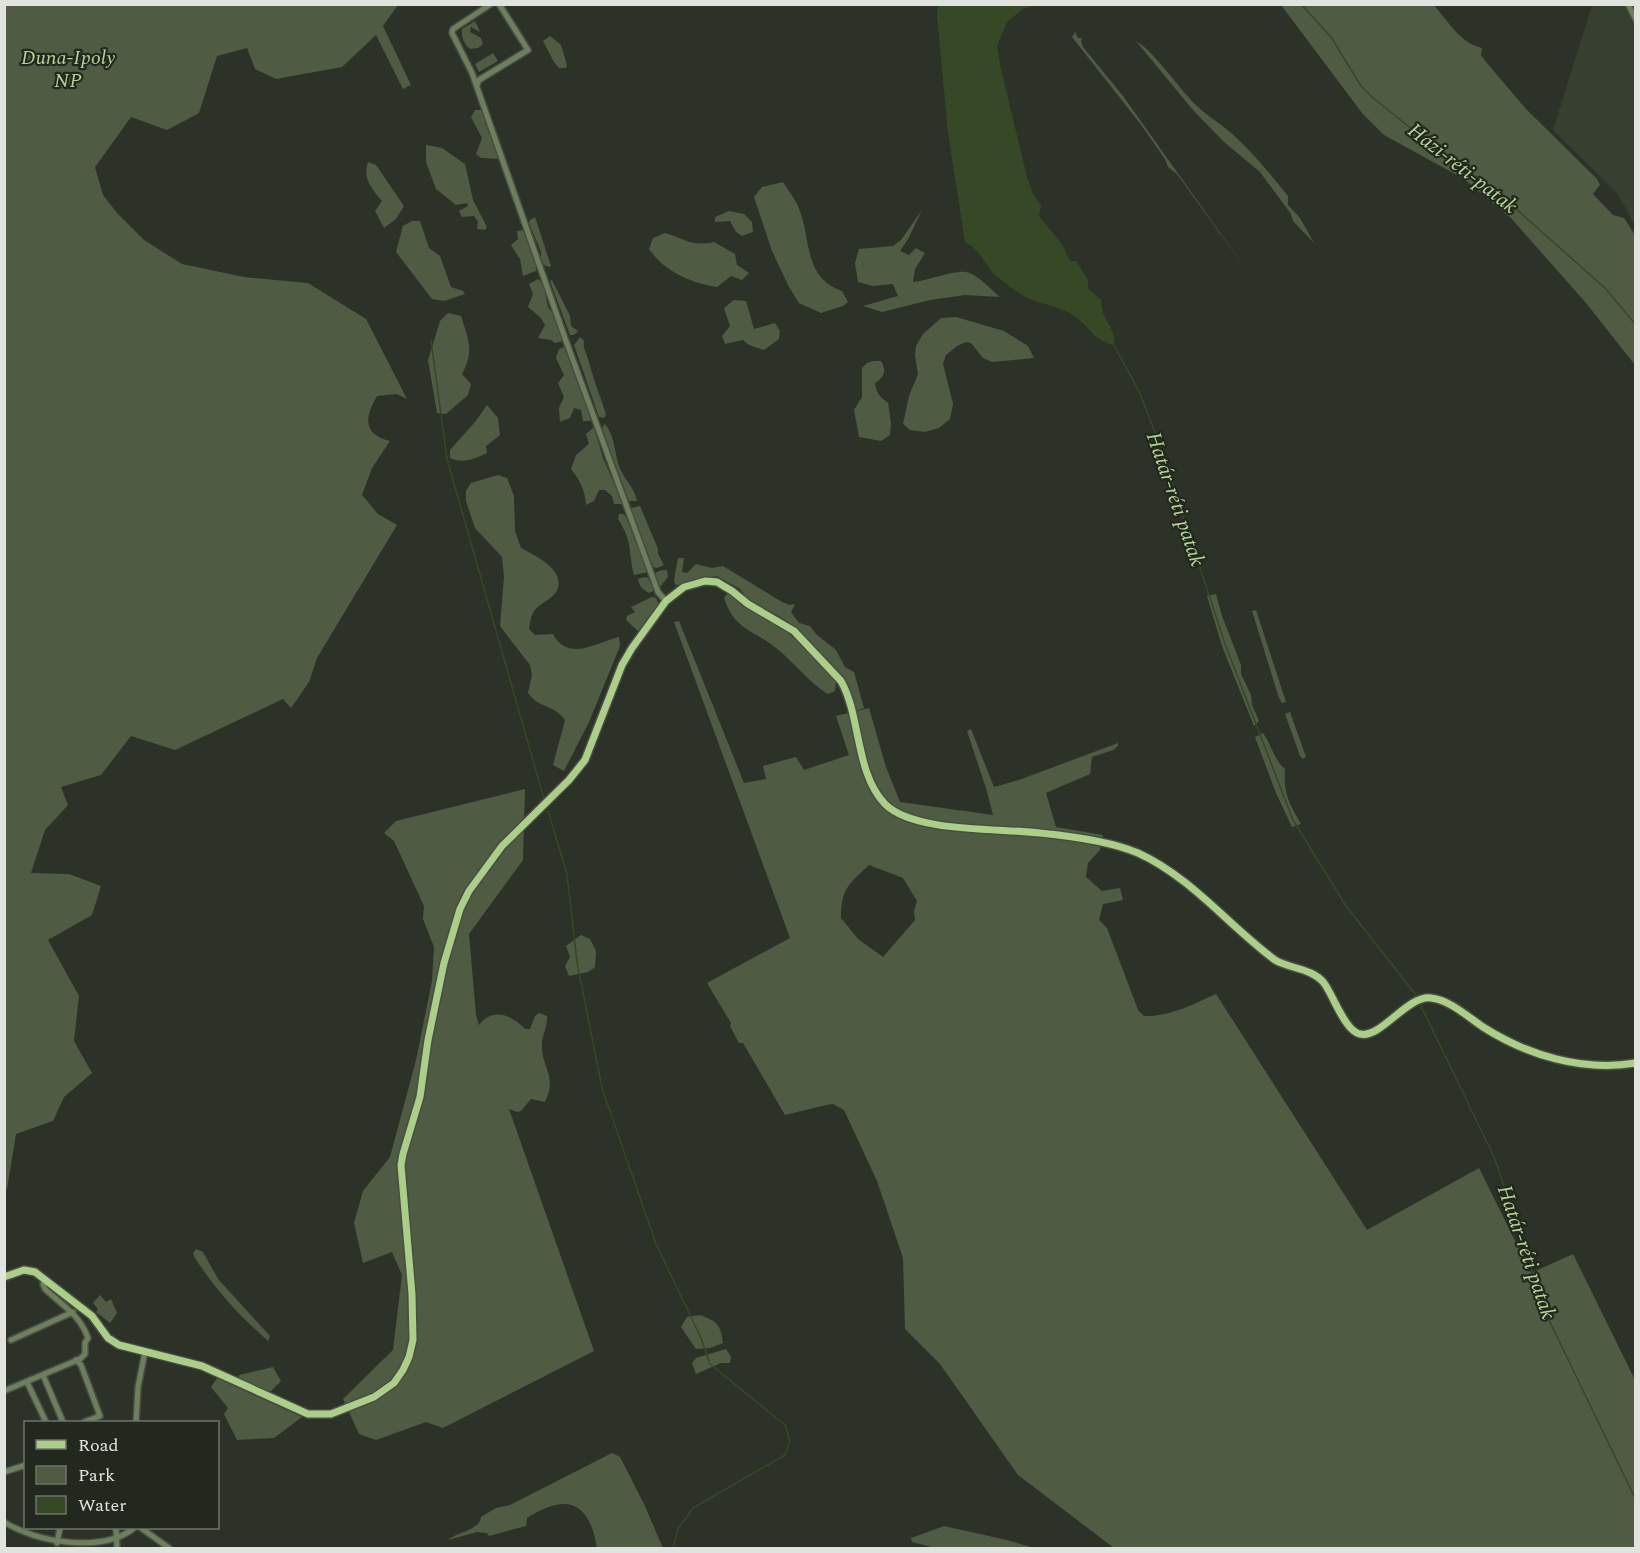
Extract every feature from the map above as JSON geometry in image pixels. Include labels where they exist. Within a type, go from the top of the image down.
[{"type":"main road","points":[[6,1276],[27,1269],[35,1272],[92,1316],[108,1338],[124,1347],[202,1366],[298,1409],[317,1415],[331,1414],[374,1397],[394,1383],[410,1357],[413,1340],[402,1154],[420,1097],[428,1040],[444,963],[460,909],[469,891],[502,846],[569,780],[585,760],[622,664],[666,601],[684,587],[705,581],[717,582],[748,604],[794,631],[841,681],[846,690],[856,735],[870,779],[883,802],[893,811],[922,822],[982,830],[1040,833],[1118,846],[1139,854],[1196,892],[1275,960],[1318,976],[1330,991],[1349,1026],[1358,1034],[1364,1035],[1374,1031],[1423,998],[1433,998],[1445,1002],[1501,1038],[1536,1054],[1575,1063],[1616,1065],[1635,1063]]},
{"type":"street","points":[[491,4],[453,29],[452,33],[477,85],[566,341],[658,592],[666,601]]},
{"type":"street","points":[[477,85],[479,80],[528,50],[499,4]]},
{"type":"street","points":[[1628,4],[1635,20]]},
{"type":"street","points":[[4,1391],[85,1356],[85,1343],[88,1338],[82,1324],[73,1312],[45,1289],[43,1284],[45,1279]]},
{"type":"street","points":[[11,1340],[73,1312]]},
{"type":"street","points":[[136,1421],[138,1387],[145,1352]]},
{"type":"street","points":[[76,1360],[81,1365],[100,1416],[87,1421]]},
{"type":"street","points":[[42,1375],[63,1421]]},
{"type":"street","points":[[27,1382],[45,1420]]},
{"type":"street","points":[[4,1472],[24,1466]]},
{"type":"street","points":[[4,1522],[34,1536],[57,1543],[88,1544],[116,1539],[132,1529]]},
{"type":"street","points":[[57,1543],[60,1529]]},
{"type":"street","points":[[116,1529],[117,1548]]},
{"type":"street","points":[[144,1529],[169,1548]]},
{"type":"shaded area","points":[[1592,5],[1635,5],[1635,226],[1618,194],[1553,130]]},
{"type":"green space","name":"Duna-Ipoly NP","points":[[4,5],[398,5],[383,26],[411,85],[403,89],[376,35],[342,67],[276,79],[255,69],[247,48],[217,56],[199,113],[167,130],[131,117],[95,167],[103,195],[117,213],[144,240],[182,264],[244,277],[308,283],[366,319],[407,399],[397,394],[377,396],[373,404],[368,418],[370,429],[374,434],[390,441],[372,468],[362,495],[378,514],[397,525],[317,658],[309,682],[291,708],[283,699],[175,750],[131,736],[101,775],[61,787],[68,805],[45,830],[31,873],[69,874],[101,886],[92,915],[48,940],[79,996],[74,1041],[92,1073],[64,1097],[53,1121],[16,1134],[5,1190]]},
{"type":"green space","points":[[1281,5],[1434,5],[1461,37],[1474,46],[1482,48],[1481,55],[1486,62],[1526,109],[1597,179],[1600,185],[1593,194],[1613,215],[1624,218],[1635,235],[1635,365],[1586,303],[1511,218],[1464,179],[1384,135],[1362,113]]},
{"type":"green space","points":[[475,21],[480,32],[471,27],[470,32],[481,38],[483,44],[478,48],[470,49],[463,40],[462,29]]},
{"type":"green space","points":[[1075,32],[1078,38],[1082,38],[1083,47],[1123,96],[1250,275],[1177,174],[1168,167],[1142,126],[1072,37]]},
{"type":"green space","points":[[550,36],[561,45],[566,68],[559,68],[543,41]]},
{"type":"green space","points":[[1136,41],[1151,53],[1196,105],[1234,135],[1258,160],[1288,196],[1288,205],[1300,218],[1314,243],[1293,221],[1291,214],[1260,172],[1224,142],[1192,109]]},
{"type":"green space","points":[[493,53],[498,61],[479,72],[475,64]]},
{"type":"green space","points":[[475,110],[482,110],[500,159],[481,158],[476,154],[482,138],[471,117]]},
{"type":"green space","points":[[426,145],[442,148],[465,164],[473,200],[487,227],[485,230],[477,229],[478,222],[474,216],[462,217],[459,211],[468,206],[467,203],[456,205],[436,189],[426,162]]},
{"type":"green space","points":[[368,162],[376,165],[404,206],[396,219],[384,228],[375,211],[382,201],[367,178]]},
{"type":"green space","points":[[783,182],[798,206],[814,266],[829,285],[842,291],[848,302],[843,306],[821,313],[799,303],[789,287],[772,251],[754,197],[762,187]]},
{"type":"green space","points":[[922,210],[900,251],[909,255],[916,248],[925,253],[915,269],[913,282],[965,272],[979,279],[1000,297],[965,295],[930,300],[882,312],[863,306],[898,296],[893,284],[873,286],[858,282],[855,263],[859,249],[893,246],[901,240]]},
{"type":"green space","points":[[729,211],[744,214],[752,222],[753,232],[742,236],[736,232],[730,221],[715,222],[715,217]]},
{"type":"green space","points":[[535,217],[551,266],[549,267],[544,265],[541,259],[541,252],[529,223]]},
{"type":"green space","points":[[412,221],[420,221],[429,248],[440,256],[451,287],[465,294],[444,301],[432,299],[396,252],[403,226]]},
{"type":"green space","points":[[524,230],[537,266],[536,271],[523,276],[520,259],[511,245],[518,239],[517,231]]},
{"type":"green space","points":[[665,233],[694,243],[714,242],[735,254],[737,265],[749,273],[742,280],[731,276],[717,287],[698,283],[679,275],[663,264],[649,249],[653,238]]},
{"type":"green space","points":[[538,279],[543,283],[548,307],[555,317],[563,341],[555,343],[538,338],[545,325],[541,318],[528,307],[533,294],[529,284]]},
{"type":"green space","points":[[552,280],[570,316],[571,326],[578,331],[574,335],[570,335],[550,281]]},
{"type":"green space","points":[[734,300],[746,301],[754,329],[775,323],[780,331],[779,339],[764,350],[749,345],[743,340],[725,344],[722,336],[730,326],[724,308]]},
{"type":"green space","points":[[448,313],[461,316],[469,345],[468,358],[462,374],[471,384],[468,395],[446,414],[437,413],[428,360],[440,321]]},
{"type":"green space","points":[[956,317],[1004,331],[1028,346],[1034,358],[992,362],[983,358],[971,343],[966,342],[957,346],[946,355],[943,364],[953,404],[950,419],[939,428],[925,432],[910,430],[903,424],[909,396],[918,374],[916,346],[923,334],[941,318]]},
{"type":"green space","points":[[580,337],[584,341],[606,414],[604,418],[599,417],[574,345]]},
{"type":"green space","points":[[564,347],[591,418],[590,421],[583,421],[581,410],[574,408],[570,418],[560,422],[559,408],[564,397],[558,383],[564,375],[556,358],[559,349]]},
{"type":"green space","points":[[874,361],[881,361],[884,368],[881,379],[875,383],[876,390],[888,403],[891,423],[890,435],[881,441],[859,437],[854,410],[862,397],[862,368]]},
{"type":"green space","points":[[487,405],[498,418],[500,435],[486,446],[487,453],[464,461],[450,458],[450,450]]},
{"type":"green space","points":[[605,424],[609,429],[621,471],[637,501],[629,501],[602,428]]},
{"type":"green space","points":[[594,427],[603,458],[623,504],[614,504],[612,496],[605,490],[599,490],[594,501],[586,505],[582,486],[571,469],[576,455],[589,444],[586,434]]},
{"type":"green space","points":[[498,475],[507,478],[514,496],[515,531],[521,548],[548,565],[558,577],[559,584],[556,592],[534,611],[529,629],[535,635],[553,634],[559,643],[575,649],[619,637],[620,646],[589,722],[564,771],[553,765],[565,720],[528,693],[532,675],[530,665],[500,626],[504,577],[502,557],[475,528],[466,501],[466,491],[471,483]]},
{"type":"green space","points":[[640,506],[664,565],[657,568],[653,567],[632,512],[631,508]]},
{"type":"green space","points":[[619,514],[626,517],[648,572],[634,575],[628,540],[618,519]]},
{"type":"green space","points":[[678,558],[684,558],[682,572],[687,573],[696,564],[712,568],[723,566],[782,602],[795,604],[791,612],[799,623],[810,626],[816,634],[836,650],[845,667],[854,672],[864,708],[856,711],[844,677],[802,633],[784,619],[746,597],[740,589],[717,576],[693,580],[680,586],[675,584]]},
{"type":"green space","points":[[667,570],[668,577],[660,587],[655,573]]},
{"type":"green space","points":[[645,577],[655,590],[649,593],[642,588],[638,579]]},
{"type":"green space","points":[[728,593],[787,632],[819,662],[836,682],[835,691],[828,694],[776,648],[739,623],[728,609],[724,598]]},
{"type":"green space","points":[[1216,594],[1241,665],[1241,674],[1251,695],[1252,705],[1259,721],[1254,726],[1222,646],[1207,596]]},
{"type":"green space","points":[[652,597],[656,598],[659,605],[638,631],[626,620],[627,616],[635,612],[631,607]]},
{"type":"green space","points":[[1256,610],[1286,702],[1282,703],[1279,698],[1252,611]]},
{"type":"green space","points":[[679,621],[744,783],[766,779],[763,766],[796,757],[804,770],[849,755],[836,716],[869,708],[886,767],[900,802],[993,815],[967,731],[971,729],[994,787],[1118,743],[1113,750],[1092,757],[1090,774],[1046,793],[1056,827],[1103,835],[1100,850],[1088,863],[1086,877],[1102,891],[1120,888],[1123,900],[1103,904],[1099,920],[1107,928],[1138,1010],[1144,1016],[1154,1016],[1181,1009],[1216,994],[1367,1230],[1479,1168],[1531,1273],[1573,1254],[1635,1380],[1635,1548],[1114,1548],[1018,1475],[940,1364],[905,1329],[903,1258],[877,1181],[844,1110],[833,1104],[785,1115],[743,1043],[739,1043],[730,1026],[731,1023],[707,983],[790,938],[674,622]],"holes":[[[869,865],[903,878],[917,901],[914,911],[915,920],[883,957],[858,939],[841,918],[842,900],[847,888]]]},
{"type":"green space","points":[[1290,712],[1306,757],[1303,759],[1285,714]]},
{"type":"green space","points":[[1263,733],[1278,761],[1285,769],[1288,798],[1301,824],[1292,827],[1276,793],[1255,737]]},
{"type":"green space","points":[[525,789],[523,860],[469,934],[476,1015],[479,1025],[490,1016],[502,1015],[514,1020],[525,1029],[530,1029],[535,1016],[539,1013],[547,1016],[542,1053],[550,1078],[549,1093],[545,1102],[531,1099],[521,1111],[509,1109],[594,1351],[443,1428],[426,1422],[376,1440],[359,1434],[343,1399],[393,1350],[402,1275],[392,1252],[363,1263],[354,1223],[363,1191],[390,1157],[416,1060],[432,981],[434,947],[423,919],[424,906],[394,841],[384,833],[396,821]]},
{"type":"green space","points":[[581,935],[590,939],[596,951],[595,967],[588,972],[569,976],[565,966],[570,957],[566,946]]},
{"type":"green space","points":[[196,1249],[203,1252],[218,1279],[270,1336],[268,1341],[237,1312],[212,1282],[195,1258],[193,1253]]},
{"type":"green space","points":[[100,1295],[106,1302],[111,1299],[117,1313],[110,1323],[96,1312],[98,1309],[93,1303]]},
{"type":"green space","points":[[700,1315],[717,1324],[723,1343],[710,1348],[696,1349],[681,1327],[687,1317]]},
{"type":"green space","points":[[726,1349],[731,1357],[730,1363],[721,1363],[696,1374],[692,1363],[696,1358]]},
{"type":"green space","points":[[273,1367],[281,1381],[268,1394],[238,1380],[239,1375]]},
{"type":"green space","points":[[217,1378],[302,1417],[274,1438],[237,1440],[224,1414],[228,1408],[211,1387]]},
{"type":"green space","points":[[612,1453],[620,1457],[663,1548],[597,1548],[593,1532],[582,1511],[565,1504],[541,1510],[527,1518],[526,1526],[489,1536],[487,1533],[477,1532],[448,1540],[473,1528],[481,1517],[496,1508],[510,1505]]},
{"type":"green space","points":[[944,1526],[1034,1548],[935,1548],[912,1542],[911,1538]]},
{"type":"water","points":[[938,5],[1038,5],[1023,9],[1007,22],[997,46],[1000,65],[1027,177],[1041,206],[1039,216],[1062,244],[1070,261],[1076,261],[1088,280],[1088,288],[1101,300],[1103,314],[1113,333],[1114,345],[1097,337],[1071,314],[1015,291],[996,276],[976,250],[965,242],[948,133],[937,16]]},
{"type":"waterway","name":"Házi-réti-patak","points":[[1301,4],[1331,37],[1361,86],[1372,97],[1515,208],[1606,289],[1636,325]]},
{"type":"waterway","points":[[431,340],[447,459],[544,799]]},
{"type":"waterway","name":"Határ-réti patak","points":[[1114,345],[1139,391],[1160,445],[1225,644],[1293,820],[1346,906],[1416,995]]},
{"type":"waterway","points":[[548,811],[567,874],[577,962],[602,1088],[656,1244],[701,1338],[710,1364],[785,1425],[790,1441],[785,1455],[693,1508],[678,1529],[673,1548]]},
{"type":"waterway","name":"Határ-réti patak","points":[[1420,1004],[1495,1159],[1547,1316],[1636,1500]]}]
